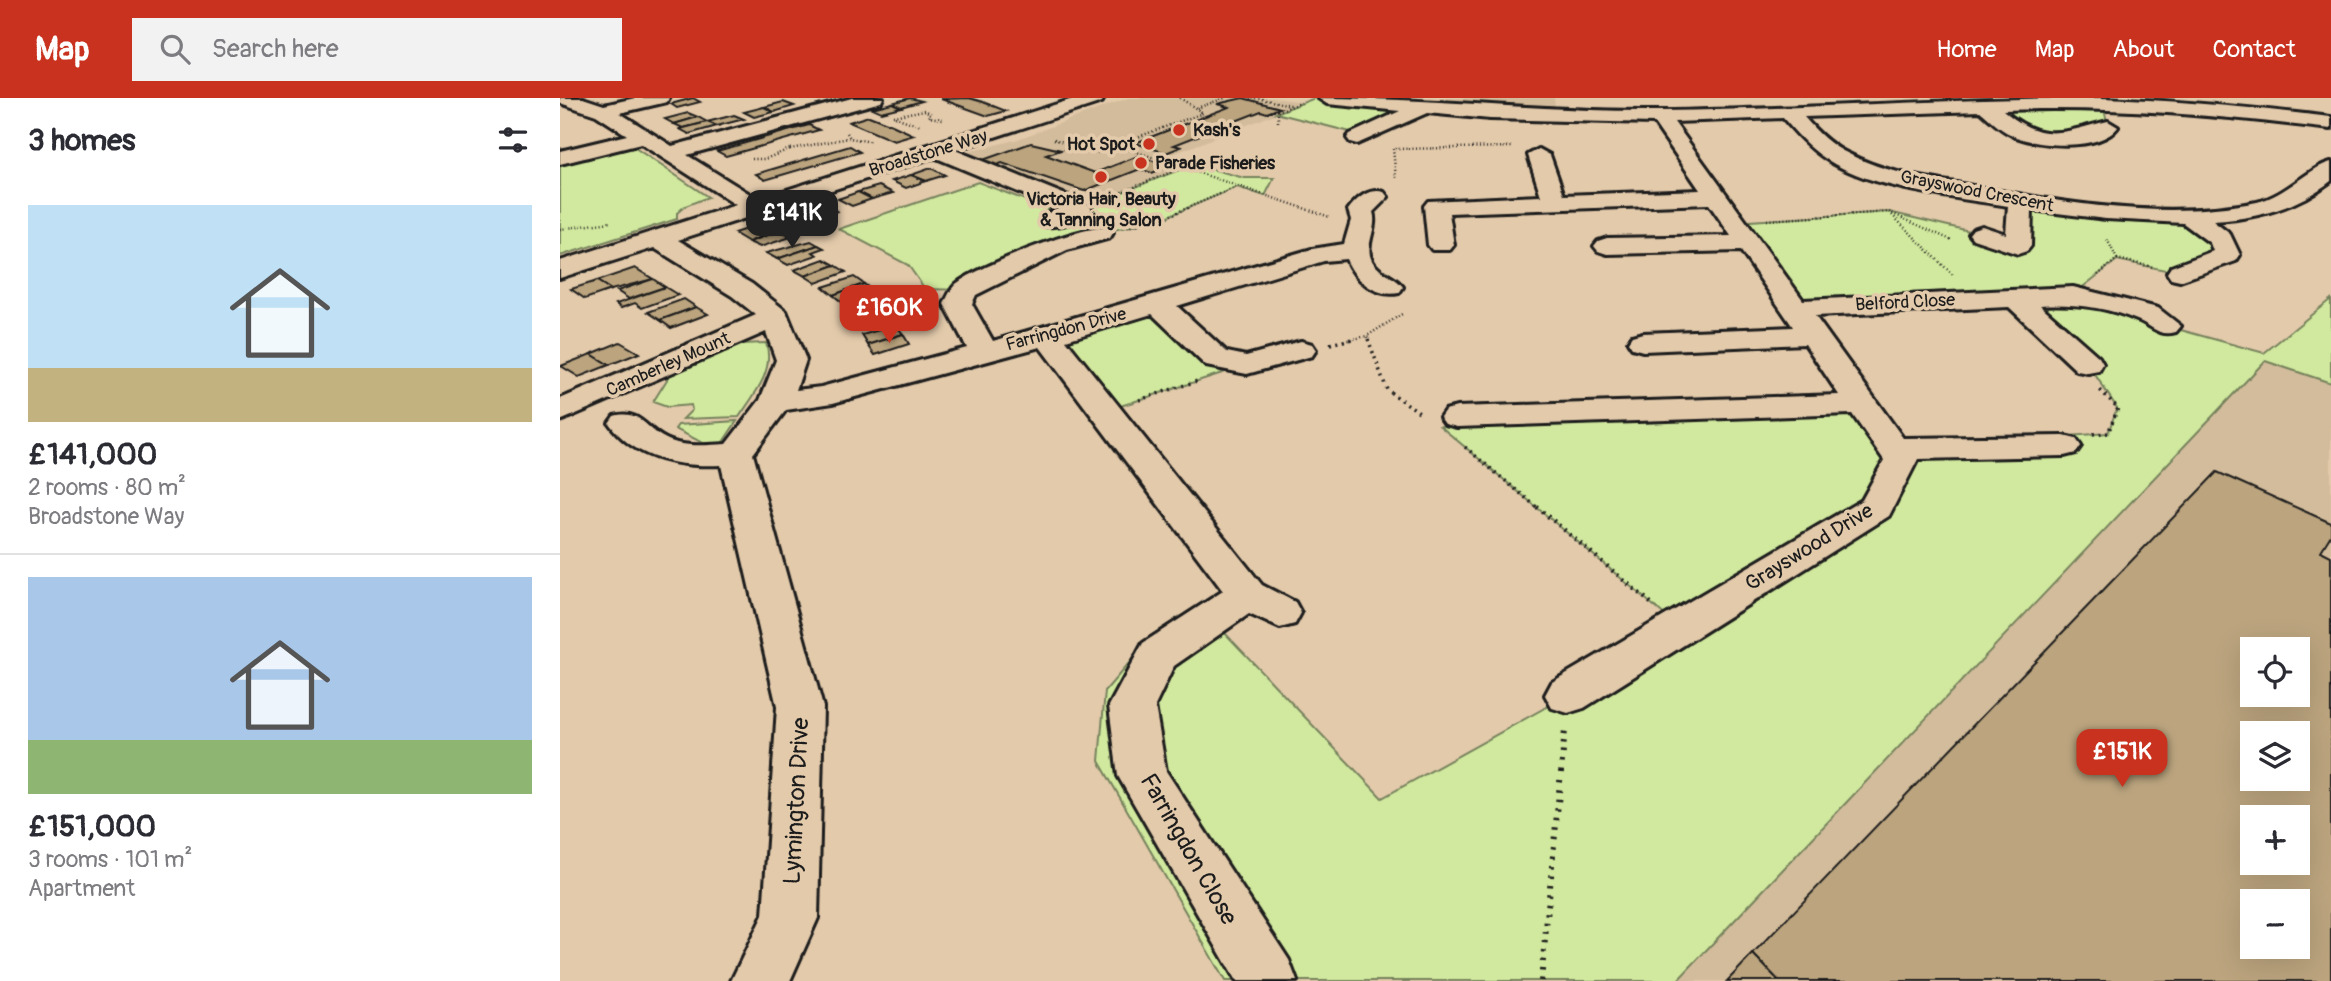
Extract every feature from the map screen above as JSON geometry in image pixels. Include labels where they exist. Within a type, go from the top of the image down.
[{"type":"street","points":[[603,111],[660,98]]},
{"type":"street","points":[[669,153],[874,98]]},
{"type":"street","name":"Broadstone Way","points":[[560,270],[1095,98]]},
{"type":"street","points":[[1327,98],[1386,101],[1422,108],[1555,106],[1660,117],[2055,100],[2211,103],[2327,122],[2331,143]]},
{"type":"street","points":[[560,109],[572,100],[603,111],[755,207]]},
{"type":"street","points":[[1984,104],[2018,131],[2040,137],[2093,136],[2108,127]]},
{"type":"street","points":[[1357,138],[1422,108]]},
{"type":"street","name":"Grayswood Crescent","points":[[1787,111],[1818,144],[1843,160],[1917,182],[2020,202],[2092,210],[2188,215],[2259,209],[2308,190],[2331,169]]},
{"type":"street","points":[[822,112],[843,124]]},
{"type":"street","points":[[1055,112],[1084,120]]},
{"type":"street","points":[[1660,117],[1894,449],[2064,446]]},
{"type":"street","points":[[560,158],[643,137]]},
{"type":"street","points":[[961,159],[1001,145]]},
{"type":"street","points":[[937,150],[1080,209]]},
{"type":"street","points":[[1539,155],[1555,202]]},
{"type":"street","points":[[981,189],[1007,178]]},
{"type":"street","points":[[1376,197],[1360,210],[1363,220],[1355,250],[1364,270],[1389,287]]},
{"type":"street","points":[[1441,245],[1436,206],[1555,202],[1733,221]]},
{"type":"street","points":[[1972,239],[2018,246],[2020,202]]},
{"type":"street","points":[[1052,220],[1080,209]]},
{"type":"street","points":[[2180,273],[2227,255],[2221,239],[2188,215]]},
{"type":"street","points":[[1607,246],[1733,221]]},
{"type":"street","points":[[984,351],[958,303],[965,290],[1058,246],[1101,233]]},
{"type":"street","points":[[626,423],[654,447],[694,456],[736,454],[776,402],[791,360],[776,317],[742,290],[656,238]]},
{"type":"street","name":"Farringdon Drive","points":[[776,402],[822,396],[1047,336],[1321,254],[1355,250]]},
{"type":"street","name":"Belford Close","points":[[1805,322],[1977,298],[2073,295],[2148,314],[2166,326]]},
{"type":"street","points":[[2015,297],[2088,364]]},
{"type":"street","points":[[1157,304],[1217,360],[1247,365],[1301,350]]},
{"type":"street","name":"Camberley Mount","points":[[560,411],[776,317]]},
{"type":"street","points":[[1643,342],[1805,322]]},
{"type":"street","points":[[1047,336],[1105,411],[1264,604]]},
{"type":"street","points":[[1449,426],[1861,404]]},
{"type":"street","name":"Grayswood Drive","points":[[1568,695],[1876,508],[1900,460],[1894,449]]},
{"type":"street","name":"Lymington Drive","points":[[736,454],[800,707],[790,918],[760,981]]},
{"type":"street","points":[[1203,610],[1264,604]]},
{"type":"street","name":"Farringdon Close","points":[[1264,604],[1158,655],[1132,706],[1142,776],[1268,981]]},
{"type":"path","points":[[1013,126],[1097,152],[1203,113],[1180,98]]},
{"type":"path","points":[[1196,109],[1225,98]]},
{"type":"path","points":[[1257,98],[1292,105]]},
{"type":"path","points":[[894,116],[925,110],[931,114],[929,117],[942,118],[947,123]]},
{"type":"path","points":[[871,148],[871,142],[847,136],[849,133],[843,124],[868,112],[894,116],[930,127]]},
{"type":"path","points":[[701,174],[780,155],[806,140]]},
{"type":"path","points":[[1116,145],[1322,216],[1363,220]]},
{"type":"path","points":[[1376,197],[1398,187],[1393,149],[1514,147]]},
{"type":"path","points":[[1080,209],[1182,168]]},
{"type":"path","points":[[1101,233],[1164,218],[1237,187]]},
{"type":"path","points":[[2073,295],[2117,260],[2092,210]]},
{"type":"path","points":[[1733,221],[1889,212],[1972,239]]},
{"type":"path","points":[[1889,212],[1977,298]]},
{"type":"path","points":[[1389,287],[1412,308],[1367,336],[1387,390],[1449,426],[1679,628]]},
{"type":"path","points":[[2064,446],[2055,435],[2108,433],[2118,408],[2076,365],[2088,364]]},
{"type":"path","points":[[1105,411],[1247,365]]},
{"type":"path","points":[[1541,981],[1568,695]]},
{"type":"shaded area","points":[[1128,98],[1273,98],[1305,102],[1171,155],[1194,164],[1104,199],[1097,197],[1085,202],[959,154],[1015,140]]},
{"type":"shaded area","points":[[1554,98],[1556,114],[1337,99]]},
{"type":"shaded area","points":[[2266,361],[2331,383],[2331,981],[1677,981]]},
{"type":"green space","points":[[1315,98],[1442,109],[1367,139],[1362,135],[1276,113]]},
{"type":"green space","points":[[1984,104],[2103,104],[2108,127],[2040,137]]},
{"type":"green space","points":[[620,148],[635,148],[708,197],[685,206],[677,213],[677,219],[560,256],[560,163]]},
{"type":"green space","points":[[1194,164],[1244,178],[1274,178],[1265,196],[1237,187],[1164,218],[1101,233],[965,290],[925,289],[908,265],[839,229],[978,182],[1064,215]]},
{"type":"green space","points":[[2020,202],[2188,215],[2227,255],[2180,273],[2117,260],[2074,294],[2166,326],[2264,353],[2331,299],[2331,383],[2265,361],[1677,981],[1225,981],[1099,761],[1105,691],[1146,643],[1203,610],[1382,798],[1568,695],[1679,627],[1440,426],[1861,404],[1894,449],[2108,433],[2117,408],[2088,364],[2015,297],[1795,309],[1734,222],[1889,212],[1982,234],[2018,246]]},
{"type":"green space","points":[[1158,304],[1217,360],[1247,365],[1105,411],[1047,336]]},
{"type":"green space","points":[[766,343],[768,363],[762,382],[739,417],[683,419],[692,410],[691,405],[667,407],[653,402],[668,378],[666,376],[741,344]]},
{"type":"green space","points":[[737,421],[719,448],[713,448],[675,429],[678,425]]},
{"type":"building","points":[[693,98],[700,102],[677,108],[671,104]]},
{"type":"building","points":[[910,98],[922,101],[901,107],[892,103]]},
{"type":"building","points":[[969,98],[1006,111],[988,116],[941,99]]},
{"type":"building","points":[[1243,98],[1280,108],[1267,113],[1261,111],[1174,145],[1181,147],[1166,153],[1135,143],[1229,107],[1217,104]]},
{"type":"building","points":[[783,102],[794,106],[774,112],[764,107]]},
{"type":"building","points":[[892,103],[901,107],[881,112],[872,108]]},
{"type":"building","points":[[764,107],[774,112],[754,117],[744,112]]},
{"type":"building","points":[[688,113],[698,117],[674,124],[665,119]]},
{"type":"building","points":[[734,115],[744,119],[717,126],[707,122]]},
{"type":"building","points":[[869,116],[914,135],[894,141],[849,122]]},
{"type":"building","points":[[698,117],[707,122],[683,128],[674,124]]},
{"type":"building","points":[[707,122],[717,126],[689,134],[680,129]]},
{"type":"building","points":[[809,125],[819,130],[726,156],[717,151]]},
{"type":"building","points":[[1031,143],[1061,150],[1046,155],[1095,173],[1138,156],[1169,166],[1152,173],[1140,169],[1084,191],[1002,163],[994,166],[980,161]]},
{"type":"building","points":[[850,146],[860,152],[765,180],[756,174]]},
{"type":"building","points":[[931,168],[945,175],[926,181],[911,175]]},
{"type":"building","points":[[911,175],[926,181],[906,188],[892,181]]},
{"type":"building","points":[[879,186],[893,193],[872,199],[858,192]]},
{"type":"building","points":[[858,192],[872,199],[852,206],[838,199]]},
{"type":"building","points":[[822,204],[837,211],[813,219],[799,212]]},
{"type":"building","points":[[799,212],[813,219],[789,227],[774,220]]},
{"type":"building","points":[[774,220],[786,226],[749,242],[734,233]]},
{"type":"building","points":[[780,231],[791,237],[760,247],[749,242]]},
{"type":"building","points":[[811,241],[818,245],[777,259],[766,253]]},
{"type":"building","points":[[818,245],[824,248],[813,252],[817,255],[788,265],[777,259]]},
{"type":"building","points":[[824,259],[835,265],[805,276],[794,270]]},
{"type":"building","points":[[835,265],[846,272],[816,283],[805,276]]},
{"type":"building","points":[[635,268],[653,279],[611,290],[597,281]]},
{"type":"building","points":[[854,277],[864,284],[833,295],[823,287]]},
{"type":"building","points":[[653,279],[665,287],[629,299],[617,291]]},
{"type":"building","points":[[597,281],[611,290],[585,299],[571,289]]},
{"type":"building","points":[[864,284],[874,292],[843,303],[833,295]]},
{"type":"building","points":[[665,287],[678,295],[642,308],[635,303],[621,308],[616,304]]},
{"type":"building","points":[[684,299],[696,307],[660,320],[648,312]]},
{"type":"building","points":[[878,300],[885,309],[851,319],[844,309]]},
{"type":"building","points":[[696,307],[708,314],[671,328],[660,320]]},
{"type":"building","points":[[885,309],[892,319],[857,329],[851,319]]},
{"type":"building","points":[[896,325],[903,334],[868,345],[862,335]]},
{"type":"building","points":[[903,334],[909,344],[875,355],[868,345]]},
{"type":"building","points":[[620,342],[639,353],[609,365],[591,354]]},
{"type":"building","points":[[591,354],[609,365],[579,377],[561,366]]},
{"type":"building","points":[[2217,472],[2331,523],[2331,535],[2321,551],[2331,556],[2331,981],[1779,981],[1753,954]]},
{"type":"building","points":[[1753,954],[1779,981],[1727,981]]},
{"type":"place","name":"Kash's","points":[[1179,130]]},
{"type":"place","name":"Hot Spot","points":[[1149,144]]},
{"type":"place","name":"Parade Fisheries","points":[[1141,163]]},
{"type":"place","name":"Victoria Hair, Beauty & Tanning Salon","points":[[1101,177]]}]
